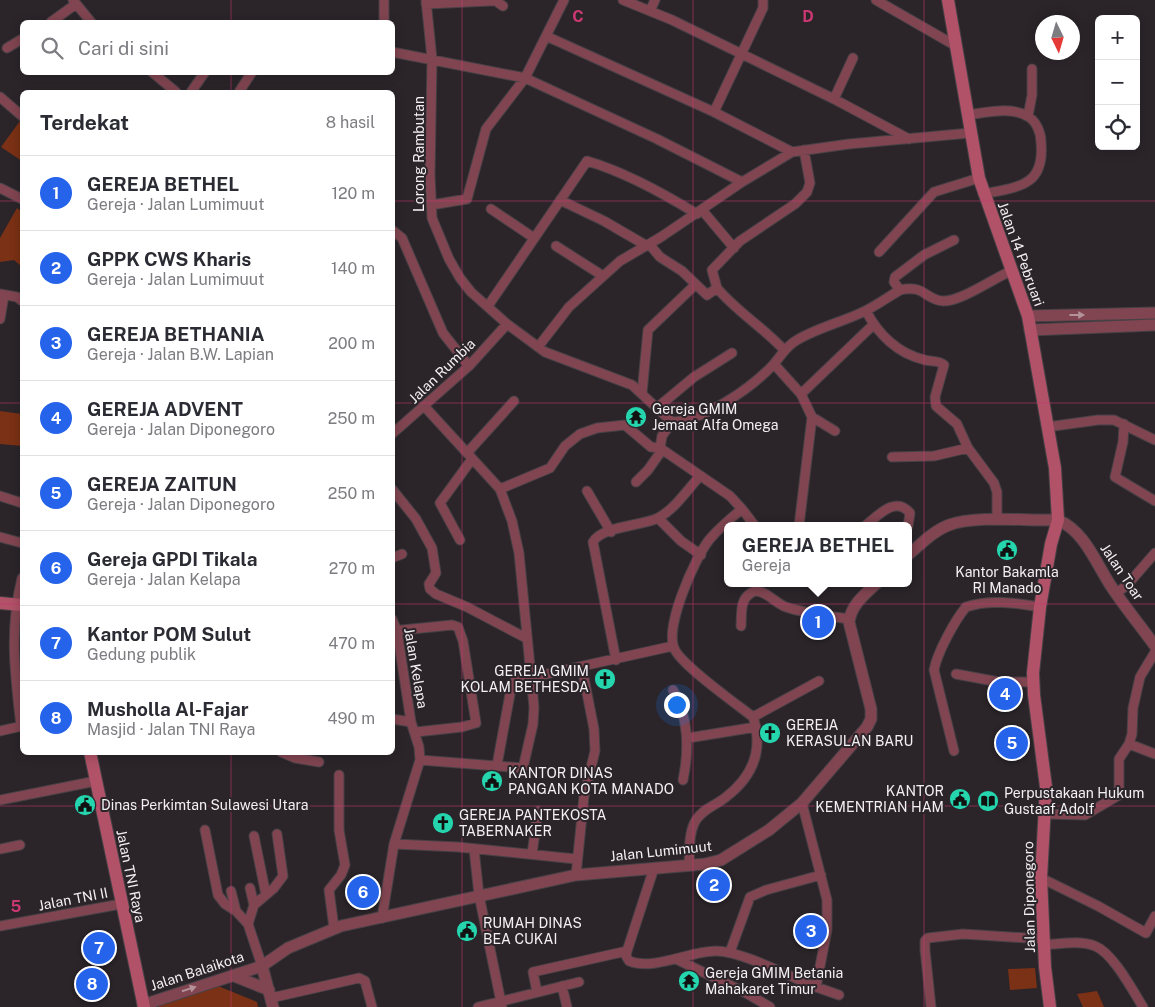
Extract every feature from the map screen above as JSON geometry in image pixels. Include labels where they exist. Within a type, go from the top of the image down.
[{"type":"main road","name":"Jalan 14 Pebruari","points":[[948,0],[970,133],[983,194],[1028,316],[1055,468],[1058,520]]},
{"type":"main road","name":"Jalan Diponegoro","points":[[1050,1007],[1041,878],[1045,814],[1045,769],[1034,682],[1040,607],[1051,544],[1058,520]]},
{"type":"main road","points":[[0,603],[19,604]]},
{"type":"main road","name":"Jalan TNI Raya","points":[[91,755],[144,1006]]},
{"type":"street","points":[[384,0],[384,20]]},
{"type":"street","points":[[431,205],[467,199],[486,129],[525,78],[564,0]]},
{"type":"street","points":[[623,0],[650,11],[834,99],[910,140]]},
{"type":"street","points":[[650,11],[655,0]]},
{"type":"street","points":[[714,112],[763,8],[763,0]]},
{"type":"street","points":[[876,0],[956,46]]},
{"type":"street","points":[[426,2],[496,1],[503,6]]},
{"type":"street","points":[[53,20],[74,2],[89,20]]},
{"type":"street","name":"Lorong Rambutan","points":[[426,2],[432,59],[432,218],[456,272],[471,292],[507,324],[538,347],[564,361],[601,372],[632,385],[642,392],[672,422]]},
{"type":"street","points":[[546,36],[714,112],[792,152]]},
{"type":"street","points":[[6,48],[20,40]]},
{"type":"street","points":[[395,53],[525,78],[658,139],[742,182]]},
{"type":"street","points":[[834,99],[853,58]]},
{"type":"street","points":[[1028,116],[1032,96],[1032,69]]},
{"type":"street","points":[[156,75],[174,90]]},
{"type":"street","points":[[192,90],[203,75]]},
{"type":"street","points":[[240,90],[250,75]]},
{"type":"street","points":[[0,98],[20,114]]},
{"type":"street","points":[[967,115],[1005,111],[1028,116],[1036,124],[1041,135],[1042,155],[1039,170],[1031,180],[1022,185],[983,194]]},
{"type":"street","points":[[538,347],[568,307],[620,261],[792,152],[970,133]]},
{"type":"street","points":[[784,350],[767,332],[716,288],[712,270],[748,235],[795,204],[807,192],[810,183],[804,150]]},
{"type":"street","points":[[488,306],[588,161],[699,212],[734,248]]},
{"type":"street","points":[[879,252],[934,192],[979,178]]},
{"type":"street","points":[[0,188],[20,198]]},
{"type":"street","points":[[560,200],[648,245],[660,257],[682,272],[707,294],[716,288]]},
{"type":"street","points":[[491,209],[534,238]]},
{"type":"street","points":[[395,231],[402,238],[443,333],[469,366]]},
{"type":"street","points":[[900,290],[894,282],[895,277],[924,255],[954,240]]},
{"type":"street","points":[[556,246],[602,276]]},
{"type":"street","points":[[636,482],[648,470],[661,449],[662,436],[672,422],[692,418],[724,402],[774,364],[784,350],[796,340],[866,310],[900,290],[919,289],[934,299],[946,301],[1011,271]]},
{"type":"street","points":[[642,392],[648,330],[695,285]]},
{"type":"street","points":[[0,319],[2,295],[17,296],[20,299]]},
{"type":"street","points":[[866,310],[873,325],[887,340],[900,349],[924,360],[940,362],[944,365],[936,397],[936,406],[957,424],[968,448],[994,483],[997,492],[997,520]]},
{"type":"street","points":[[1030,330],[1155,313]]},
{"type":"street","points":[[1028,316],[1155,325]]},
{"type":"street","name":"Jalan Rumbia","points":[[395,432],[425,407],[469,366],[507,324]]},
{"type":"street","points":[[801,394],[873,325]]},
{"type":"street","points":[[658,407],[694,377],[732,353]]},
{"type":"street","points":[[774,364],[801,394],[812,417],[799,522]]},
{"type":"street","points":[[460,540],[440,503],[470,456],[514,401]]},
{"type":"street","points":[[382,918],[394,844],[420,760],[523,768],[534,724],[532,678],[516,537],[500,489],[425,407]]},
{"type":"street","points":[[812,417],[835,431]]},
{"type":"street","points":[[1047,427],[1106,420],[1124,424],[1155,440]]},
{"type":"street","points":[[1124,424],[1124,442],[1115,477],[1155,501]]},
{"type":"street","points":[[500,489],[550,468],[565,446],[586,431],[625,425],[651,447],[661,449],[730,496],[752,522]]},
{"type":"street","points":[[892,457],[934,456],[968,448]]},
{"type":"street","points":[[616,660],[592,548],[595,539],[611,532],[658,518],[666,513],[700,476]]},
{"type":"street","points":[[587,491],[611,532]]},
{"type":"street","points":[[395,493],[416,520],[432,548],[436,573],[429,584],[430,589],[436,594],[468,607],[526,638]]},
{"type":"street","points":[[0,496],[20,502]]},
{"type":"street","points":[[870,522],[888,508],[897,506],[905,508],[910,514],[909,522]]},
{"type":"street","points":[[728,522],[742,509]]},
{"type":"street","points":[[658,518],[681,541],[700,555]]},
{"type":"street","points":[[912,552],[926,540],[951,524],[997,520],[1058,520]]},
{"type":"street","name":"Jalan Toar","points":[[1058,520],[1080,536],[1117,593],[1155,646]]},
{"type":"street","points":[[689,866],[691,833],[697,819],[706,807],[724,798],[741,783],[755,765],[758,743],[753,717],[686,664],[673,646],[674,620],[700,555],[710,539],[724,526]]},
{"type":"street","points":[[0,537],[20,542]]},
{"type":"street","points":[[1117,593],[1128,584],[1155,553]]},
{"type":"street","points":[[395,557],[402,554]]},
{"type":"street","points":[[741,626],[743,602],[746,597],[755,591],[764,593],[784,607],[822,616],[849,619],[861,598],[873,587]]},
{"type":"street","points":[[19,604],[13,659],[20,711]]},
{"type":"street","points":[[954,751],[934,670],[936,660],[958,618],[966,607],[977,604],[1011,604],[1040,607]]},
{"type":"street","name":"Jalan Lumimuut","points":[[262,966],[288,948],[334,928],[576,875],[705,864],[732,855],[770,830],[802,803],[860,737],[871,719],[870,701],[853,643],[849,619]]},
{"type":"street","points":[[395,631],[444,624],[458,627],[466,659],[476,723],[462,727],[416,732]]},
{"type":"street","name":"Jalan Kelapa","points":[[395,631],[411,722],[416,732],[420,760]]},
{"type":"street","points":[[497,765],[512,685],[515,681],[582,668],[673,646]]},
{"type":"street","points":[[1045,814],[1085,815],[1119,795],[1120,786],[1117,765],[1129,744],[1132,734],[1132,708],[1138,683],[1146,664],[1155,652]]},
{"type":"street","points":[[576,875],[576,858],[584,796],[595,751],[594,729],[582,668]]},
{"type":"street","points":[[956,674],[999,682],[1034,682]]},
{"type":"street","points":[[753,717],[819,681]]},
{"type":"street","points":[[673,690],[678,700],[688,738],[683,780]]},
{"type":"street","points":[[395,719],[411,722]]},
{"type":"street","points":[[0,731],[20,726]]},
{"type":"street","points":[[688,738],[756,727]]},
{"type":"street","points":[[1129,744],[1155,754]]},
{"type":"street","points":[[288,755],[319,762]]},
{"type":"street","points":[[334,928],[329,890],[342,874],[345,865],[339,830],[339,775]]},
{"type":"street","points":[[0,800],[96,781]]},
{"type":"street","points":[[802,803],[827,900],[828,920],[816,987]]},
{"type":"street","points":[[532,854],[538,811]]},
{"type":"street","points":[[205,830],[218,896],[248,924],[271,998]]},
{"type":"street","points":[[248,924],[254,906],[283,876],[277,834]]},
{"type":"street","points":[[254,836],[266,895]]},
{"type":"street","points":[[394,844],[576,858]]},
{"type":"street","points":[[0,849],[20,845]]},
{"type":"street","points":[[474,849],[479,895],[501,1004]]},
{"type":"street","points":[[654,868],[627,951],[626,958],[633,963],[676,959],[700,952],[730,952],[839,995]]},
{"type":"street","points":[[730,952],[750,897],[766,890],[821,875]]},
{"type":"street","points":[[1041,878],[1155,937]]},
{"type":"street","points":[[250,888],[254,906]]},
{"type":"street","points":[[231,891],[236,911]]},
{"type":"street","name":"Jalan TNI II","points":[[0,926],[121,904]]},
{"type":"street","points":[[1146,933],[1155,916]]},
{"type":"street","points":[[931,1007],[925,941],[928,938],[963,934],[1087,944],[1101,949],[1114,964],[1143,1007]]},
{"type":"street","points":[[537,992],[533,972],[627,951]]},
{"type":"street","points":[[676,959],[746,992],[770,1007]]},
{"type":"street","name":"Jalan Balaikota","points":[[144,1006],[262,966]]},
{"type":"street","points":[[234,976],[271,998],[359,978],[365,981],[372,1007]]},
{"type":"street","points":[[478,1007],[501,1004],[537,992],[579,982]]},
{"type":"street","points":[[562,986],[567,1007]]},
{"type":"shaded area","points":[[20,121],[20,160],[1,147]]},
{"type":"shaded area","points":[[17,208],[20,210],[20,265],[14,260],[0,262],[0,238]]},
{"type":"shaded area","points":[[0,411],[20,414],[20,446],[0,444]]},
{"type":"shaded area","points":[[1035,968],[1037,988],[1010,990],[1008,969]]},
{"type":"shaded area","points":[[213,984],[257,1002],[258,1007],[151,1007]]},
{"type":"shaded area","points":[[1097,991],[1104,1007],[1083,1007],[1077,994]]},
{"type":"place","name":"Gereja GMIM Jemaat Alfa Omega","points":[[636,417]]},
{"type":"place","name":"Kantor Bakamla RI Manado","points":[[1007,550]]},
{"type":"place","name":"GEREJA BETHEL","points":[[818,622]]},
{"type":"place","name":"GEREJA GMIM KOLAM BETHESDA","points":[[605,679]]},
{"type":"place","name":"GEREJA ADVENT","points":[[1005,694]]},
{"type":"place","name":"GEREJA KERASULAN BARU","points":[[770,733]]},
{"type":"place","name":"GEREJA ZAITUN","points":[[1012,743]]},
{"type":"place","name":"KANTOR DINAS PANGAN KOTA MANADO","points":[[492,781]]},
{"type":"place","name":"KANTOR KEMENTRIAN HAM","points":[[960,799]]},
{"type":"place","name":"Perpustakaan Hukum Gustaaf Adolf","points":[[988,801]]},
{"type":"place","name":"Dinas Perkimtan Sulawesi Utara","points":[[85,805]]},
{"type":"place","name":"GEREJA PANTEKOSTA TABERNAKER","points":[[443,823]]},
{"type":"place","name":"GPPK CWS Kharis","points":[[714,885]]},
{"type":"place","name":"Gereja GPDI Tikala","points":[[363,892]]},
{"type":"place","name":"RUMAH DINAS BEA CUKAI","points":[[467,931]]},
{"type":"place","name":"GEREJA BETHANIA","points":[[811,931]]},
{"type":"place","name":"Kantor POM Sulut","points":[[99,948]]},
{"type":"place","name":"Gereja GMIM Betania Mahakaret Timur","points":[[689,981]]},
{"type":"place","name":"Musholla Al-Fajar","points":[[92,984]]}]
